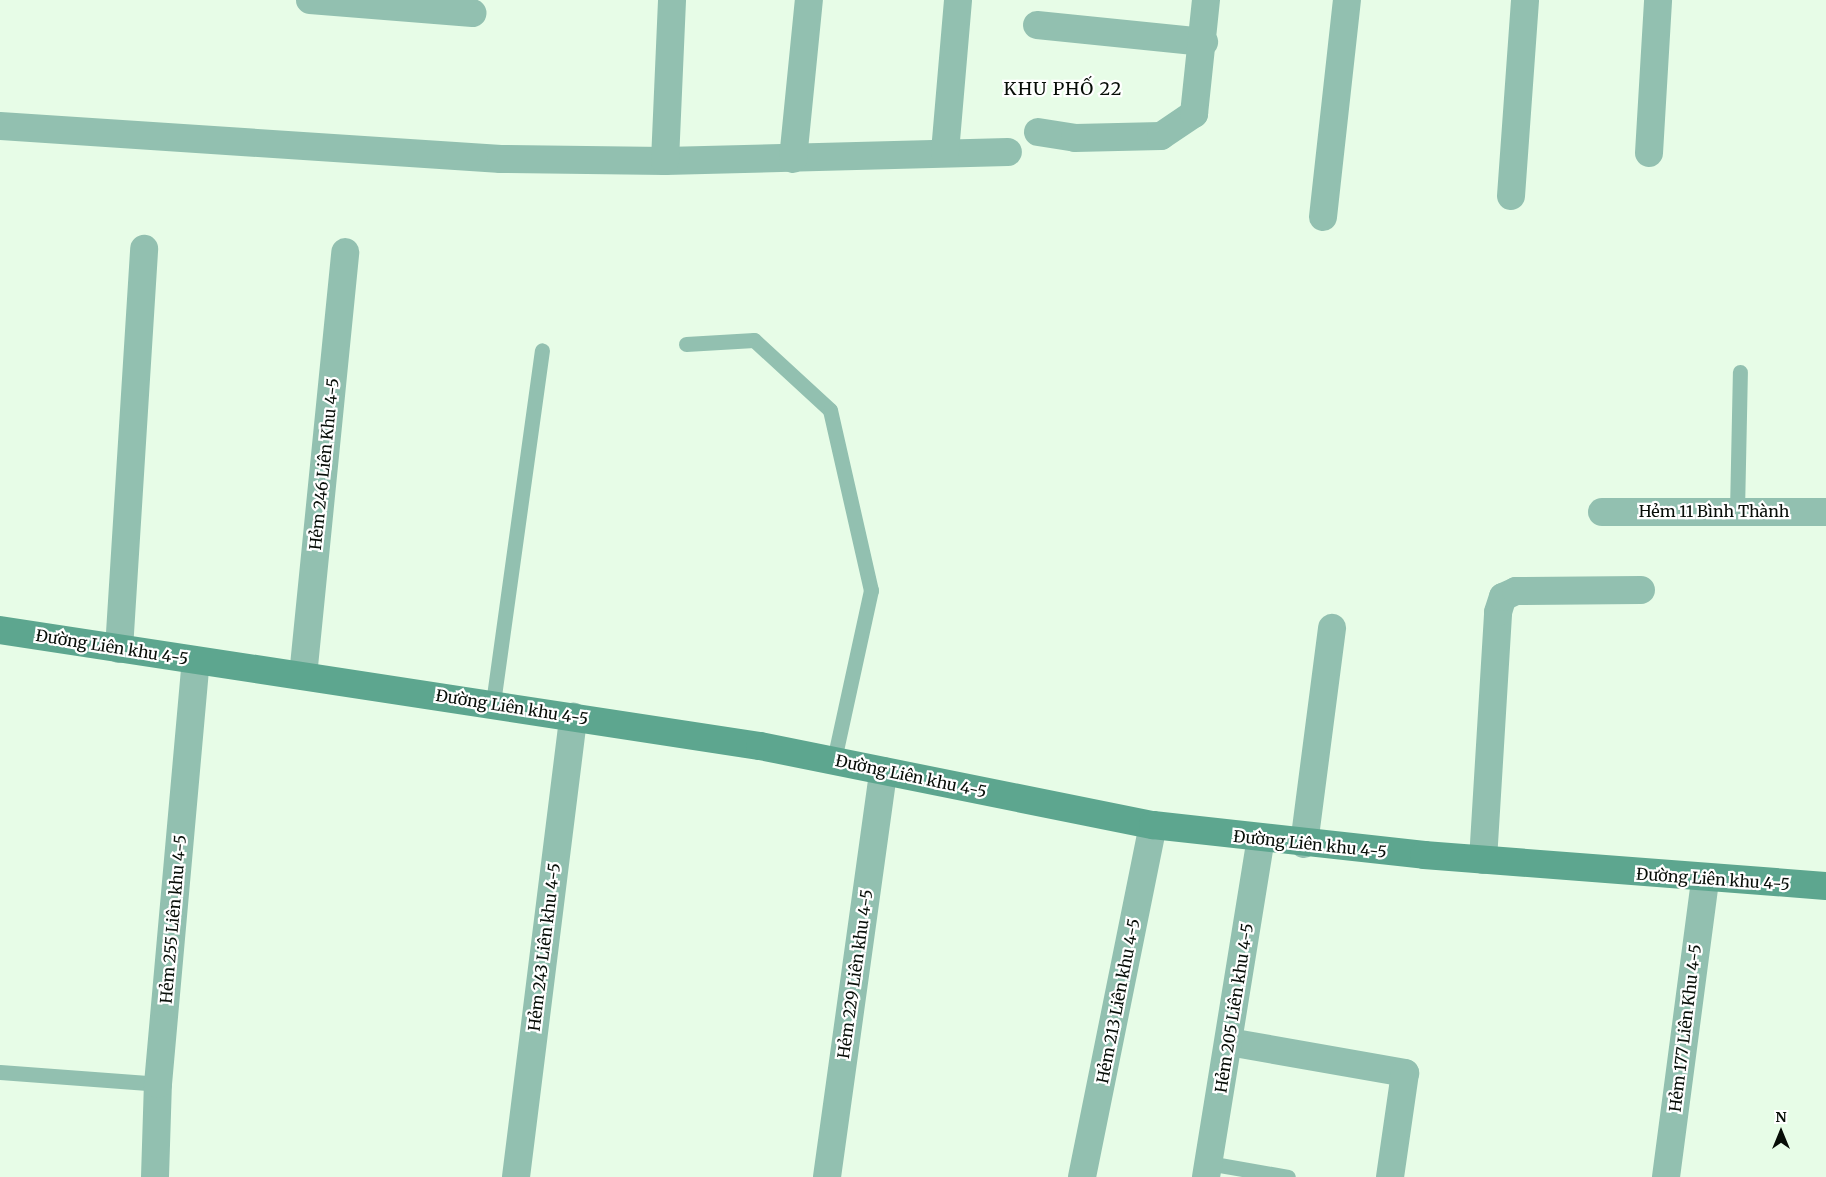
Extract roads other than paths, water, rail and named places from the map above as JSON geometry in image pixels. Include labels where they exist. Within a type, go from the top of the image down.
[{"type":"street","points":[[310,0],[472,13]]},
{"type":"street","points":[[665,161],[672,0]]},
{"type":"street","points":[[793,159],[809,0]]},
{"type":"street","points":[[945,152],[958,0]]},
{"type":"street","points":[[1038,132],[1075,138],[1161,136],[1194,114],[1204,42],[1206,0]]},
{"type":"street","points":[[1323,217],[1347,0]]},
{"type":"street","points":[[1510,196],[1525,0]]},
{"type":"street","points":[[1649,153],[1658,0]]},
{"type":"street","points":[[1037,25],[1204,42]]},
{"type":"street","points":[[0,126],[501,159],[665,161],[793,159],[945,152],[1008,152]]},
{"type":"street","points":[[119,648],[144,249]]},
{"type":"street","name":"Hẻm 246 Liên Khu 4-5","points":[[303,676],[345,252]]},
{"type":"street","name":"Hẻm 11 Bình Thành","points":[[1602,512],[1826,512]]},
{"type":"street","points":[[1483,860],[1498,612],[1504,597],[1516,591],[1641,590]]},
{"type":"street","points":[[1304,844],[1332,628]]},
{"type":"street","name":"Đường Liên khu 4-5","points":[[0,630],[196,661],[492,703],[834,760],[1153,825],[1304,844],[1705,880],[1826,886]]},
{"type":"street","name":"Hẻm 255 Liên khu 4-5","points":[[154,1177],[158,1084],[196,661]]},
{"type":"street","name":"Hẻm 243 Liên khu 4-5","points":[[516,1177],[573,717]]},
{"type":"street","name":"Hẻm 229 Liên khu 4-5","points":[[827,1177],[883,771]]},
{"type":"street","name":"Hẻm 213 Liên khu 4-5","points":[[1082,1177],[1153,825]]},
{"type":"street","name":"Hẻm 205 Liên khu 4-5","points":[[1207,1170],[1261,839]]},
{"type":"street","name":"Hẻm 177 Liên Khu 4-5","points":[[1666,1177],[1705,880]]},
{"type":"street","points":[[1229,1042],[1405,1072],[1390,1177]]},
{"type":"lane","points":[[686,344],[754,340],[830,410],[871,590],[834,760]]},
{"type":"lane","points":[[492,703],[542,350]]},
{"type":"lane","points":[[1737,511],[1740,372]]},
{"type":"lane","points":[[0,1072],[158,1084]]},
{"type":"lane","points":[[1207,1170],[1288,1177]]},
{"type":"district","name":"KHU PHỐ 22","points":[[1063,89]]}]
